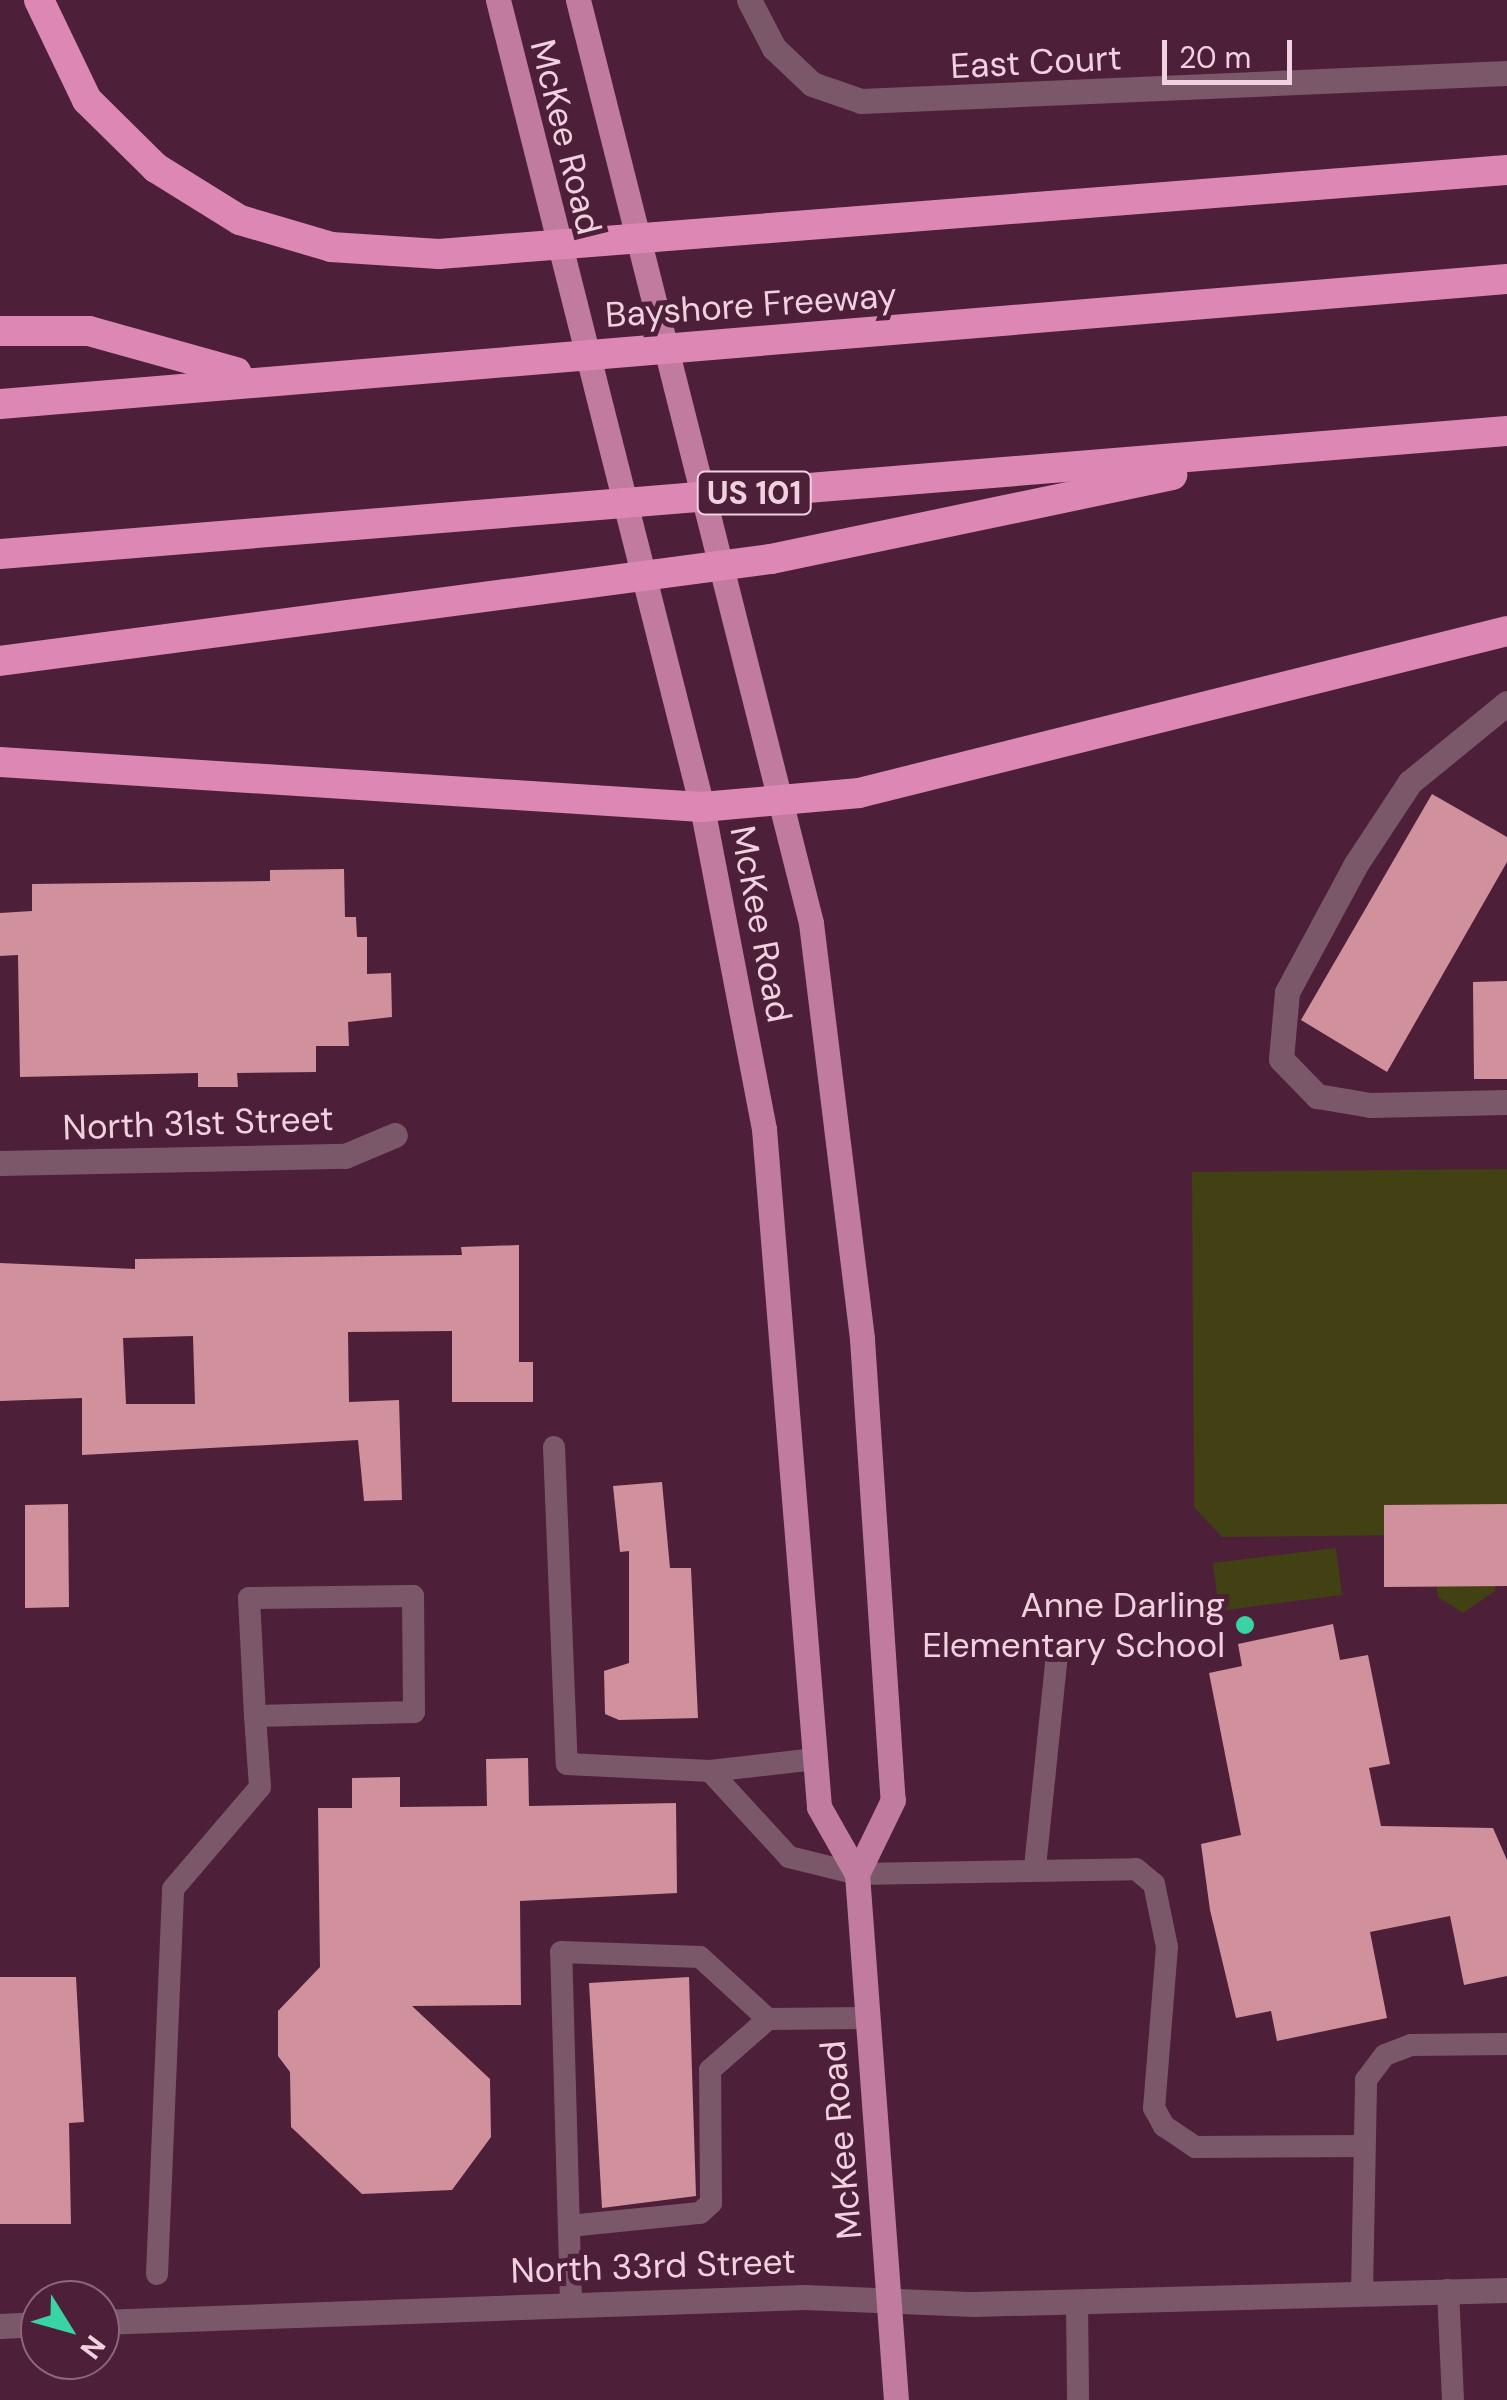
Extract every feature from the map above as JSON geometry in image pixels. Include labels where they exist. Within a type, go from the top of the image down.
[{"type":"highway","points":[[39,0],[87,100],[156,168],[240,220],[331,246],[438,254],[1507,170]]},
{"type":"highway","name":"Bayshore Freeway","points":[[0,404],[253,376],[730,347],[1507,279]]},
{"type":"highway","points":[[0,330],[88,332],[253,376]]},
{"type":"highway","name":"US 101","points":[[0,554],[1507,431]]},
{"type":"highway","points":[[0,661],[771,559],[1299,449]]},
{"type":"highway","points":[[0,762],[702,808],[860,793],[1507,630]]},
{"type":"main road","name":"McKee Road","points":[[498,0],[530,146],[702,808],[764,1129],[819,1808],[857,1874],[896,2400]]},
{"type":"main road","name":"McKee Road","points":[[578,0],[610,140],[752,668],[811,923],[862,1339],[893,1800],[857,1874]]},
{"type":"street","name":"East Court","points":[[749,0],[774,48],[812,84],[904,104],[1507,73]]},
{"type":"street","points":[[1507,703],[1410,782],[1356,864],[1286,992],[1281,1059],[1318,1096],[1370,1105],[1507,1102]]},
{"type":"street","name":"North 31st Street","points":[[0,1163],[345,1156],[396,1134]]},
{"type":"street","name":"North 33rd Street","points":[[120,2321],[571,2302],[890,2298],[1077,2301],[1507,2290]]},
{"type":"lane","points":[[554,1447],[567,1764],[710,1771],[815,1760]]},
{"type":"lane","points":[[157,2274],[172,1890],[260,1787],[255,1716],[249,1598],[413,1596],[414,1712],[255,1716]]},
{"type":"lane","points":[[1035,1867],[1057,1654]]},
{"type":"lane","points":[[710,1771],[790,1857],[857,1874],[1109,1864],[1154,1884],[1167,1946],[1154,2108],[1176,2139],[1195,2147],[1364,2146]]},
{"type":"lane","points":[[571,2302],[561,1952],[700,1957],[768,2020]]},
{"type":"lane","points":[[569,2226],[684,2219],[711,2204],[710,2070],[768,2020],[866,2018]]},
{"type":"lane","points":[[1362,2293],[1366,2080],[1385,2055],[1411,2046],[1507,2044]]},
{"type":"lane","points":[[1448,2290],[1452,2400]]},
{"type":"lane","points":[[1077,2301],[1078,2400]]},
{"type":"shaded area","points":[[1507,1169],[1507,1534],[1222,1537],[1194,1507],[1192,1172]]},
{"type":"shaded area","points":[[1336,1548],[1342,1595],[1219,1611],[1213,1563]]},
{"type":"shaded area","points":[[1435,1577],[1497,1581],[1495,1591],[1463,1613],[1438,1597]]},
{"type":"building","points":[[1432,794],[1507,837],[1507,862],[1387,1072],[1301,1020]]},
{"type":"building","points":[[344,869],[345,917],[356,917],[357,937],[367,937],[367,974],[391,973],[392,1017],[348,1022],[349,1046],[316,1046],[316,1072],[237,1073],[238,1087],[198,1087],[198,1073],[20,1077],[18,955],[0,956],[0,913],[32,911],[32,884],[270,881],[270,870]]},
{"type":"building","points":[[1507,981],[1507,1079],[1474,1079],[1473,982]]},
{"type":"building","points":[[519,1245],[519,1362],[533,1362],[533,1402],[452,1402],[452,1331],[348,1332],[349,1402],[399,1400],[402,1500],[364,1501],[358,1440],[82,1455],[82,1398],[0,1401],[0,1263],[135,1269],[135,1259],[462,1255],[461,1247]],"holes":[[[193,1336],[195,1404],[126,1404],[123,1338]]]},
{"type":"building","points":[[662,1482],[670,1568],[691,1568],[698,1718],[619,1720],[605,1714],[604,1671],[629,1663],[629,1551],[620,1552],[613,1486]]},
{"type":"building","points":[[68,1504],[69,1607],[25,1608],[25,1505]]},
{"type":"building","points":[[1507,1504],[1507,1586],[1384,1587],[1384,1505]]},
{"type":"building","points":[[1333,1624],[1340,1660],[1368,1655],[1390,1764],[1369,1768],[1381,1826],[1493,1828],[1507,1860],[1507,1976],[1464,1985],[1450,1916],[1370,1932],[1387,2018],[1277,2041],[1271,2011],[1236,2018],[1210,1910],[1201,1844],[1241,1835],[1209,1673],[1242,1666],[1238,1644]]},
{"type":"building","points":[[528,1758],[529,1806],[676,1803],[677,1893],[520,1901],[521,2005],[412,2006],[490,2079],[491,2137],[452,2190],[362,2194],[291,2127],[290,2072],[278,2056],[278,2011],[320,1967],[318,1808],[352,1808],[352,1778],[400,1777],[400,1807],[487,1806],[486,1759]]},
{"type":"building","points":[[0,1977],[76,1977],[84,2122],[69,2123],[71,2224],[0,2224]]},
{"type":"building","points":[[689,1977],[696,2196],[602,2208],[589,1983]]},
{"type":"place","name":"Anne Darling Elementary School","points":[[1245,1625]]}]
